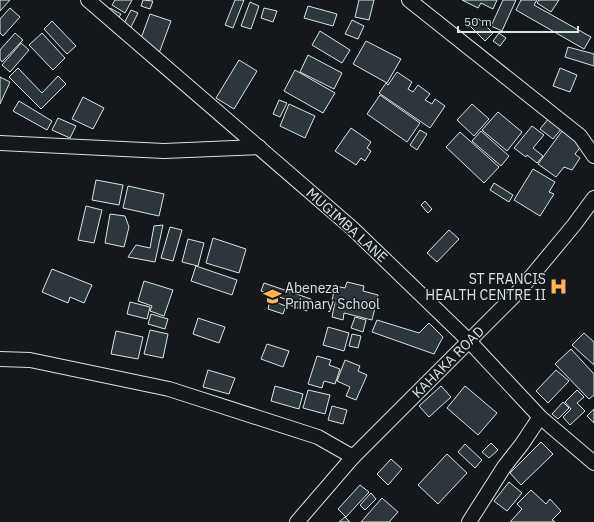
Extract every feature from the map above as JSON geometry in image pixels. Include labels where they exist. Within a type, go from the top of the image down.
[{"type":"street","name":"MUGIMBA LANE","points":[[88,0],[352,228],[469,341],[540,417],[594,463]]},
{"type":"street","points":[[410,0],[580,136],[594,156]]},
{"type":"street","points":[[0,143],[164,151],[259,147]]},
{"type":"street","name":"KAHAKA ROAD","points":[[297,522],[353,457],[520,290],[574,225],[594,198]]},
{"type":"street","points":[[0,359],[30,360],[169,390],[318,437],[353,457]]},
{"type":"street","points":[[469,522],[504,467],[540,417]]},
{"type":"building","points":[[0,0],[10,0],[0,11]]},
{"type":"building","points":[[115,0],[132,0],[125,13],[112,5]]},
{"type":"building","points":[[143,0],[153,1],[150,9],[141,6]]},
{"type":"building","points":[[235,0],[244,0],[233,28],[225,25]]},
{"type":"building","points":[[359,0],[374,0],[369,20],[355,17]]},
{"type":"building","points":[[462,0],[497,0],[493,9],[481,3],[478,8]]},
{"type":"building","points":[[503,0],[516,0],[502,31],[491,26]]},
{"type":"building","points":[[521,0],[537,0],[534,5],[591,37],[584,49],[516,10]]},
{"type":"building","points":[[539,0],[559,0],[551,12],[537,3]]},
{"type":"building","points":[[250,2],[259,6],[251,29],[241,26]]},
{"type":"building","points":[[308,6],[337,14],[333,26],[304,18]]},
{"type":"building","points":[[10,8],[20,17],[3,36],[0,33],[0,19]]},
{"type":"building","points":[[110,8],[121,14],[114,25],[104,19]]},
{"type":"building","points":[[264,8],[277,11],[273,22],[261,18]]},
{"type":"building","points":[[131,10],[138,13],[126,37],[119,33]]},
{"type":"building","points":[[150,14],[171,21],[158,56],[137,49]]},
{"type":"building","points":[[478,18],[493,33],[485,41],[470,26]]},
{"type":"building","points":[[352,20],[364,26],[358,39],[345,34]]},
{"type":"building","points":[[52,21],[76,46],[67,54],[44,29]]},
{"type":"building","points":[[320,31],[350,50],[342,63],[312,45]]},
{"type":"building","points":[[15,33],[23,40],[2,62],[0,59],[0,50]]},
{"type":"building","points":[[42,33],[65,58],[53,70],[29,45]]},
{"type":"building","points":[[499,33],[506,38],[500,46],[493,41]]},
{"type":"building","points":[[366,41],[401,59],[387,83],[353,64]]},
{"type":"building","points":[[21,43],[29,50],[10,72],[2,65]]},
{"type":"building","points":[[568,47],[594,54],[594,66],[565,57]]},
{"type":"building","points":[[308,55],[342,73],[334,89],[300,72]]},
{"type":"building","points":[[239,60],[257,71],[234,109],[216,98]]},
{"type":"building","points":[[18,68],[42,93],[58,76],[66,84],[41,109],[9,77]]},
{"type":"building","points":[[560,68],[577,75],[570,92],[553,86]]},
{"type":"building","points":[[295,70],[335,93],[323,113],[284,91]]},
{"type":"building","points":[[397,72],[412,82],[408,89],[413,92],[418,85],[430,94],[425,100],[432,104],[435,99],[445,106],[430,128],[379,93],[386,83],[388,85]]},
{"type":"building","points":[[0,77],[10,82],[0,104]]},
{"type":"building","points":[[380,95],[420,123],[407,142],[367,114]]},
{"type":"building","points":[[83,97],[104,108],[93,129],[72,119]]},
{"type":"building","points":[[279,100],[287,103],[280,117],[273,114]]},
{"type":"building","points":[[19,101],[52,121],[47,130],[13,111]]},
{"type":"building","points":[[289,104],[315,116],[305,138],[280,126]]},
{"type":"building","points":[[472,104],[489,119],[474,136],[457,120]]},
{"type":"building","points":[[498,112],[522,132],[507,151],[482,130]]},
{"type":"building","points":[[58,118],[76,126],[70,138],[52,130]]},
{"type":"building","points":[[549,118],[562,128],[553,139],[540,129]]},
{"type":"building","points":[[532,126],[544,135],[533,148],[543,156],[537,163],[527,155],[526,157],[514,148]]},
{"type":"building","points":[[351,128],[371,142],[367,148],[371,151],[365,161],[361,158],[356,165],[335,151]]},
{"type":"building","points":[[420,130],[427,134],[417,150],[410,145]]},
{"type":"building","points":[[481,131],[509,156],[501,166],[472,141]]},
{"type":"building","points":[[562,131],[582,145],[575,154],[580,158],[572,170],[564,167],[556,177],[538,164]]},
{"type":"building","points":[[460,132],[499,167],[484,183],[446,147]]},
{"type":"building","points":[[533,169],[555,182],[549,192],[554,194],[540,216],[514,200]]},
{"type":"building","points":[[96,180],[123,185],[119,205],[92,200]]},
{"type":"building","points":[[494,183],[513,195],[509,202],[490,190]]},
{"type":"building","points":[[128,186],[164,194],[159,216],[123,208]]},
{"type":"building","points":[[425,201],[432,209],[428,213],[421,205]]},
{"type":"building","points":[[86,206],[102,210],[94,243],[78,240]]},
{"type":"building","points":[[110,214],[125,216],[129,227],[124,247],[105,243]]},
{"type":"building","points":[[163,225],[155,262],[128,257],[136,245],[150,248],[154,226]]},
{"type":"building","points":[[170,227],[182,230],[173,261],[161,258]]},
{"type":"building","points":[[449,230],[459,239],[437,262],[427,253]]},
{"type":"building","points":[[213,238],[246,249],[239,273],[206,263]]},
{"type":"building","points":[[188,239],[204,243],[198,266],[182,262]]},
{"type":"building","points":[[196,266],[237,280],[232,295],[191,281]]},
{"type":"building","points":[[52,269],[92,285],[84,303],[70,297],[68,303],[42,292]]},
{"type":"building","points":[[144,281],[173,290],[164,316],[150,311],[152,306],[138,301]]},
{"type":"building","points":[[347,282],[364,286],[363,291],[378,295],[372,320],[344,313],[343,320],[332,317],[335,302],[332,301],[335,286],[345,288]]},
{"type":"building","points":[[264,283],[311,299],[307,311],[289,305],[291,301],[261,291]]},
{"type":"building","points":[[270,300],[286,306],[283,314],[268,309]]},
{"type":"building","points":[[130,302],[150,307],[147,319],[127,314]]},
{"type":"building","points":[[151,314],[168,319],[165,329],[148,324]]},
{"type":"building","points":[[355,317],[366,320],[363,332],[351,328]]},
{"type":"building","points":[[198,318],[225,327],[219,343],[193,334]]},
{"type":"building","points":[[377,320],[419,333],[429,323],[443,337],[434,354],[372,332]]},
{"type":"building","points":[[328,327],[349,333],[344,351],[323,345]]},
{"type":"building","points":[[150,330],[168,334],[163,358],[144,354]]},
{"type":"building","points":[[116,331],[143,337],[138,359],[111,354]]},
{"type":"building","points":[[584,333],[594,342],[594,365],[572,345]]},
{"type":"building","points":[[352,334],[361,336],[358,348],[349,346]]},
{"type":"building","points":[[267,344],[289,351],[283,367],[261,359]]},
{"type":"building","points":[[571,349],[594,374],[594,395],[589,399],[555,364]]},
{"type":"building","points":[[317,356],[331,360],[329,365],[340,369],[335,384],[324,381],[322,388],[308,384]]},
{"type":"building","points":[[345,360],[360,366],[358,371],[367,375],[356,400],[346,396],[350,387],[337,381]]},
{"type":"building","points":[[208,370],[235,378],[229,394],[203,387]]},
{"type":"building","points":[[556,370],[569,381],[548,403],[536,391]]},
{"type":"building","points":[[275,386],[303,394],[299,409],[271,401]]},
{"type":"building","points":[[441,386],[451,397],[429,417],[419,406]]},
{"type":"building","points":[[465,386],[497,413],[478,435],[447,408]]},
{"type":"building","points":[[308,390],[330,395],[325,414],[303,408]]},
{"type":"building","points":[[577,390],[584,397],[577,403],[585,411],[570,425],[563,417],[571,409],[565,402]]},
{"type":"building","points":[[563,402],[569,408],[558,419],[552,414]]},
{"type":"building","points":[[332,406],[347,410],[343,424],[328,420]]},
{"type":"building","points":[[594,409],[594,423],[587,416]]},
{"type":"building","points":[[541,442],[553,454],[521,485],[510,473]]},
{"type":"building","points":[[491,443],[498,450],[489,458],[482,452]]},
{"type":"building","points":[[465,444],[482,460],[475,468],[458,452]]},
{"type":"building","points":[[447,454],[467,473],[438,504],[418,485]]},
{"type":"building","points":[[391,459],[402,469],[388,485],[377,474]]},
{"type":"building","points":[[509,482],[522,493],[507,511],[494,501]]},
{"type":"building","points":[[360,485],[369,492],[346,517],[338,509]]},
{"type":"building","points":[[531,490],[546,504],[550,499],[561,511],[552,520],[555,522],[510,522],[522,509],[517,504]]},
{"type":"building","points":[[371,493],[376,499],[365,510],[360,505]]},
{"type":"building","points":[[382,498],[398,512],[389,522],[361,522]]},
{"type":"building","points":[[345,517],[350,522],[339,522]]},
{"type":"place","name":"ST FRANCIS HEALTH CENTRE II","points":[[559,287]]},
{"type":"place","name":"Abeneza Primary School","points":[[272,296]]}]
